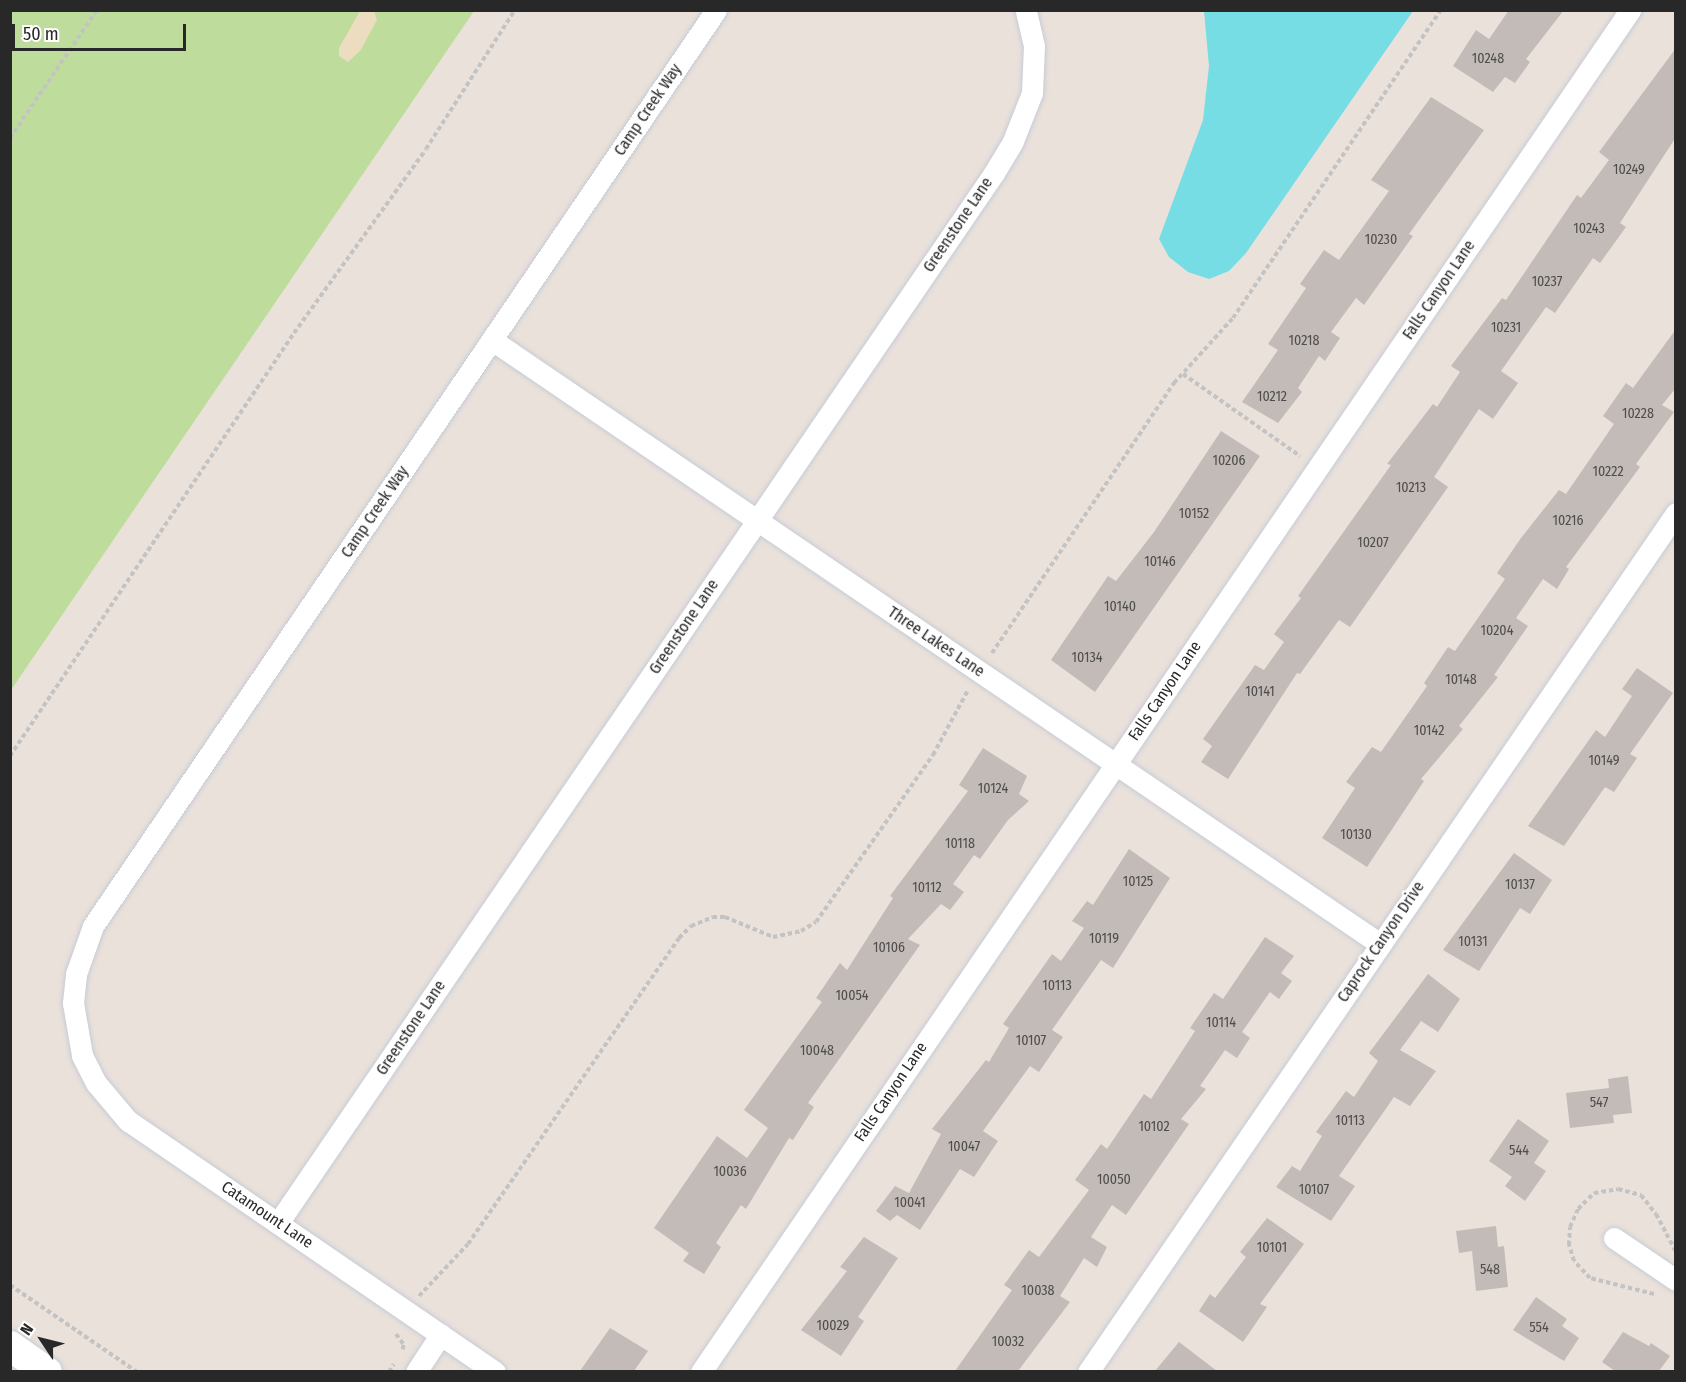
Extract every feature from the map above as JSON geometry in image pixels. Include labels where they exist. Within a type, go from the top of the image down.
[{"type":"main road","points":[[10,1346],[47,1371]]},
{"type":"street","name":"Camp Creek Way","points":[[75,1028],[76,974],[93,926],[716,10]]},
{"type":"street","name":"Greenstone Lane","points":[[278,1223],[1013,141],[1032,93],[1034,46],[1026,10]]},
{"type":"street","name":"Falls Canyon Lane","points":[[701,1371],[1629,10]]},
{"type":"street","name":"Three Lakes Lane","points":[[492,340],[1380,944]]},
{"type":"street","name":"Caprock Canyon Drive","points":[[1088,1371],[1676,513]]},
{"type":"street","name":"Catamount Lane","points":[[75,1028],[82,1055],[112,1106],[128,1121],[441,1334],[467,1364],[495,1371]]},
{"type":"street","points":[[1614,1238],[1676,1280]]},
{"type":"street","points":[[416,1371],[441,1334]]},
{"type":"path","points":[[10,138],[97,10]]},
{"type":"path","points":[[10,756],[294,333],[426,149],[515,10]]},
{"type":"path","points":[[389,1371],[404,1345],[392,1330],[406,1310],[475,1235],[679,938],[691,926],[713,917],[724,917],[773,937],[801,931],[816,922],[933,755],[980,672],[1183,374],[1233,318],[1441,10]]},
{"type":"path","points":[[1183,374],[1317,468]]},
{"type":"path","points":[[10,1285],[137,1371]]},
{"type":"green space","points":[[11,11],[474,11],[11,690]]},
{"type":"sand","points":[[360,11],[374,11],[377,20],[360,51],[348,62],[339,56],[339,48]]},
{"type":"water","points":[[1204,11],[1413,11],[1246,253],[1229,271],[1209,279],[1188,272],[1169,257],[1159,239],[1203,120],[1209,66]]},
{"type":"building","points":[[1509,10],[1564,10],[1526,59],[1530,62],[1515,83],[1505,77],[1493,92],[1453,66],[1476,30],[1489,39]]},
{"type":"building","points":[[1676,48],[1676,137],[1620,223],[1626,227],[1600,263],[1593,258],[1555,313],[1546,307],[1501,371],[1518,383],[1493,419],[1479,409],[1434,477],[1448,487],[1350,627],[1339,620],[1300,674],[1297,673],[1228,779],[1201,762],[1212,746],[1203,739],[1255,665],[1264,670],[1284,642],[1274,634],[1301,598],[1298,596],[1391,465],[1387,464],[1433,404],[1437,407],[1460,372],[1451,366],[1502,298],[1506,300],[1577,195],[1581,198],[1609,160],[1599,152]]},
{"type":"building","points":[[1431,97],[1484,130],[1409,234],[1413,236],[1364,305],[1356,298],[1331,332],[1340,338],[1325,361],[1319,356],[1298,388],[1302,392],[1278,423],[1242,402],[1278,350],[1268,344],[1306,288],[1300,284],[1324,250],[1339,260],[1389,191],[1371,180]]},
{"type":"building","points":[[1676,329],[1676,388],[1662,405],[1674,412],[1636,464],[1640,467],[1566,567],[1569,569],[1557,589],[1543,579],[1516,618],[1528,626],[1494,675],[1498,677],[1459,726],[1463,729],[1421,779],[1424,781],[1367,867],[1322,838],[1355,788],[1346,782],[1372,747],[1381,752],[1427,686],[1424,683],[1448,647],[1455,651],[1505,579],[1497,573],[1521,538],[1559,490],[1566,494],[1614,424],[1603,416],[1626,383],[1633,388]]},
{"type":"building","points":[[1221,431],[1260,456],[1095,692],[1051,660],[1108,576],[1116,581],[1154,532]]},
{"type":"building","points":[[1637,668],[1673,693],[1630,754],[1637,758],[1614,792],[1605,787],[1564,846],[1528,826],[1596,730],[1605,737],[1632,696],[1622,689]]},
{"type":"building","points":[[983,748],[1027,776],[1019,794],[1029,801],[1008,820],[980,859],[974,855],[953,884],[964,892],[950,910],[941,904],[908,939],[920,945],[808,1103],[814,1107],[793,1140],[789,1138],[746,1209],[741,1205],[716,1243],[721,1247],[704,1274],[683,1261],[689,1253],[654,1228],[717,1136],[747,1158],[768,1128],[744,1110],[822,1002],[816,998],[840,963],[847,970],[893,898],[890,896],[968,791],[959,785]]},
{"type":"building","points":[[1129,849],[1170,878],[1113,968],[1101,960],[1052,1030],[1063,1037],[1039,1072],[1030,1066],[983,1131],[998,1141],[974,1177],[960,1169],[920,1230],[897,1215],[890,1221],[876,1211],[895,1186],[909,1193],[941,1134],[932,1129],[986,1060],[989,1062],[1009,1028],[1003,1024],[1052,954],[1061,961],[1084,928],[1072,921],[1087,901],[1093,905]]},
{"type":"building","points":[[1514,853],[1552,880],[1530,914],[1520,908],[1479,971],[1443,950]]},
{"type":"building","points":[[1265,937],[1294,956],[1281,973],[1292,981],[1279,999],[1270,992],[1242,1032],[1250,1038],[1237,1058],[1225,1050],[1200,1086],[1206,1089],[1181,1119],[1189,1124],[1126,1215],[1112,1205],[1091,1237],[1107,1247],[1097,1267],[1084,1258],[1060,1296],[1070,1302],[1018,1371],[955,1371],[1012,1290],[1004,1285],[1029,1250],[1039,1257],[1089,1190],[1075,1180],[1101,1144],[1107,1149],[1144,1094],[1151,1099],[1195,1031],[1190,1028],[1214,993],[1223,999]]},
{"type":"building","points":[[1428,974],[1460,999],[1438,1032],[1421,1021],[1400,1050],[1436,1071],[1410,1106],[1394,1097],[1339,1176],[1355,1186],[1331,1221],[1276,1187],[1292,1166],[1300,1171],[1322,1136],[1316,1132],[1346,1091],[1354,1097],[1378,1061],[1369,1053]]},
{"type":"building","points":[[1628,1076],[1632,1113],[1613,1115],[1614,1123],[1570,1128],[1566,1093],[1609,1088],[1608,1079]]},
{"type":"building","points":[[1518,1119],[1549,1141],[1534,1163],[1546,1171],[1525,1201],[1505,1186],[1512,1177],[1489,1161]]},
{"type":"building","points":[[1267,1218],[1304,1244],[1260,1304],[1267,1307],[1243,1342],[1199,1311],[1210,1294],[1215,1298],[1246,1257],[1240,1252]]},
{"type":"building","points":[[1496,1226],[1498,1247],[1504,1246],[1508,1287],[1476,1291],[1472,1251],[1459,1253],[1456,1231]]},
{"type":"building","points":[[864,1237],[898,1258],[858,1317],[864,1321],[841,1356],[801,1330],[847,1271],[840,1267]]},
{"type":"building","points":[[1536,1297],[1567,1319],[1562,1326],[1579,1338],[1564,1361],[1513,1330]]},
{"type":"building","points":[[610,1328],[648,1351],[634,1371],[580,1371]]},
{"type":"building","points":[[1623,1332],[1649,1346],[1651,1343],[1670,1356],[1659,1371],[1615,1371],[1602,1362]]},
{"type":"building","points":[[1179,1342],[1217,1371],[1155,1371]]}]
